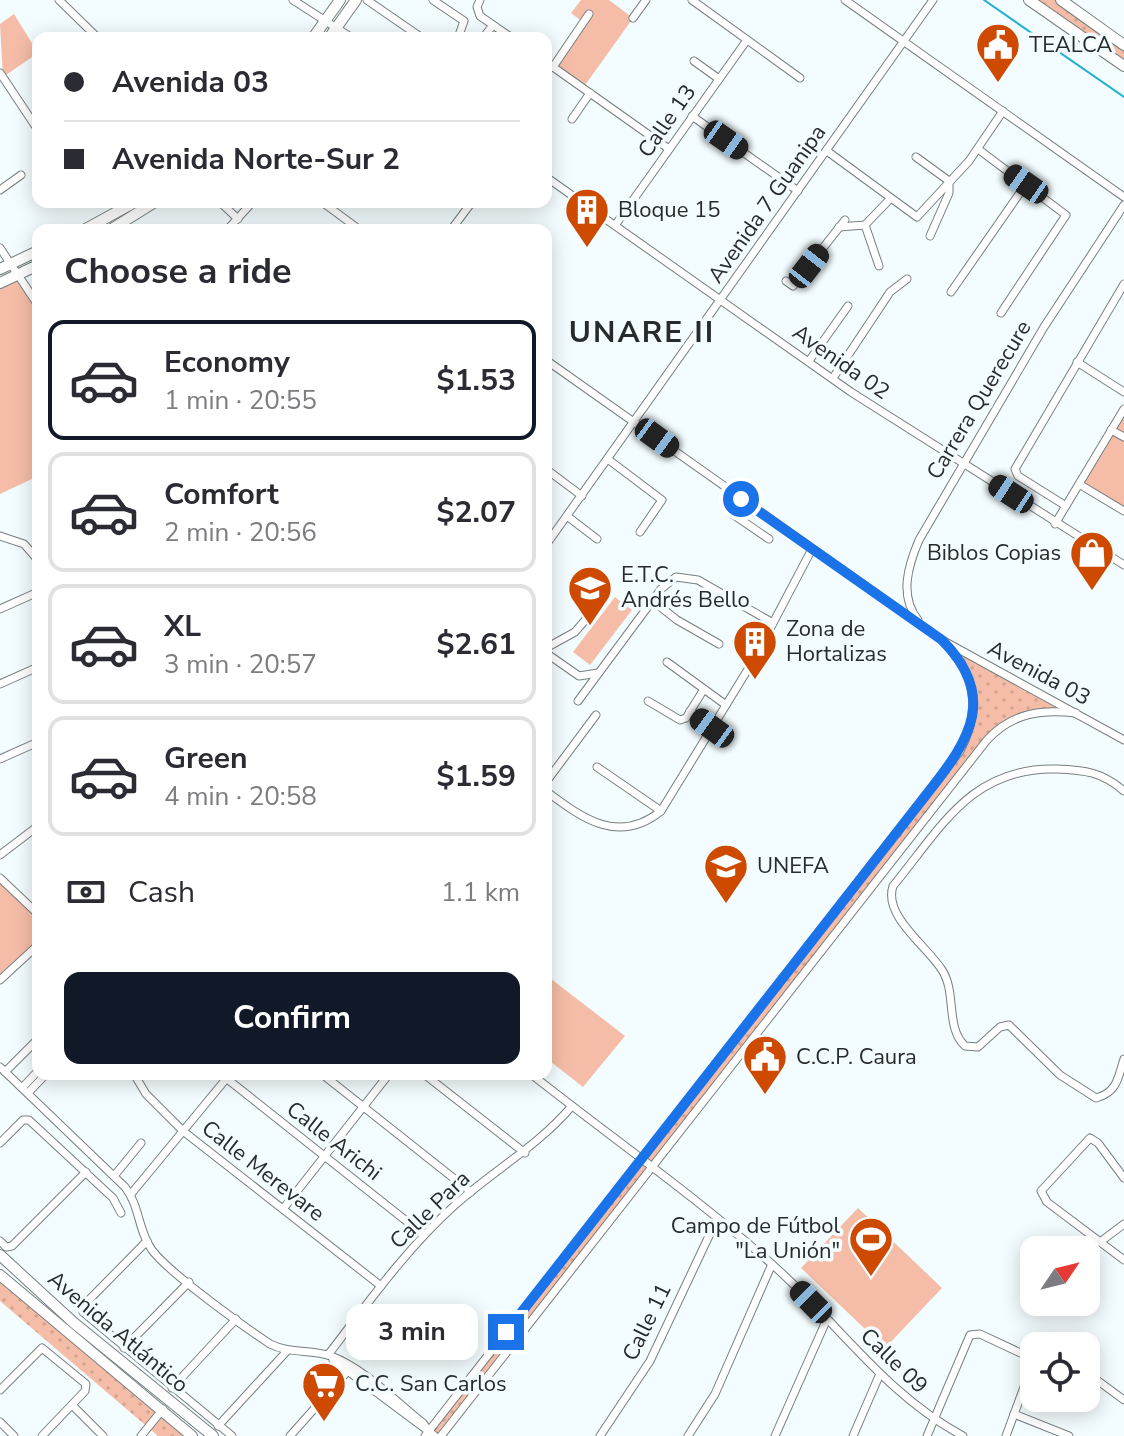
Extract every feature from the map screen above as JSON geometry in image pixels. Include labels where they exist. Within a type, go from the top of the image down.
[{"type":"main road","points":[[317,32],[340,0]]},
{"type":"main road","points":[[334,32],[356,0]]},
{"type":"main road","points":[[1029,0],[1124,66]]},
{"type":"main road","points":[[1061,0],[1124,45]]},
{"type":"main road","points":[[95,224],[124,208]]},
{"type":"main road","points":[[120,224],[145,208]]},
{"type":"main road","points":[[0,269],[32,254]]},
{"type":"main road","points":[[0,283],[32,268]]},
{"type":"main road","name":"Avenida Atlántico","points":[[0,1255],[169,1401],[215,1431]]},
{"type":"main road","name":"Avenida Atlántico","points":[[0,1275],[192,1436]]},
{"type":"street","points":[[59,0],[92,32]]},
{"type":"street","points":[[293,0],[344,32]]},
{"type":"street","points":[[367,0],[413,32]]},
{"type":"street","points":[[433,0],[464,21],[460,32]]},
{"type":"street","points":[[633,18],[646,0]]},
{"type":"street","points":[[692,0],[800,78]]},
{"type":"street","points":[[845,0],[1124,197]]},
{"type":"street","name":"Avenida 7 Guanipa","points":[[552,537],[933,0]]},
{"type":"street","points":[[479,1],[480,16],[503,32]]},
{"type":"street","points":[[552,61],[589,14]]},
{"type":"street","points":[[488,32],[493,25]]},
{"type":"street","name":"Calle 13","points":[[616,224],[747,40]]},
{"type":"street","points":[[694,61],[719,79]]},
{"type":"street","points":[[552,67],[669,149]]},
{"type":"street","points":[[0,73],[32,121]]},
{"type":"street","points":[[572,119],[590,93]]},
{"type":"street","points":[[827,151],[917,217],[978,149],[1003,111]]},
{"type":"street","points":[[692,116],[798,191]]},
{"type":"street","points":[[978,149],[1065,212],[1066,217],[1001,313]]},
{"type":"street","points":[[916,157],[949,181]]},
{"type":"street","points":[[0,190],[21,175]]},
{"type":"street","name":"Avenida 02","points":[[552,181],[833,378],[1055,524],[1124,565]]},
{"type":"street","points":[[930,236],[949,193],[949,181]]},
{"type":"street","points":[[951,292],[1026,184]]},
{"type":"street","points":[[839,227],[865,225],[890,199]]},
{"type":"street","name":"Carrera Querecure","points":[[922,625],[909,606],[909,569],[919,540],[962,463],[1124,205]]},
{"type":"street","points":[[226,208],[238,219]]},
{"type":"street","points":[[234,224],[247,208]]},
{"type":"street","points":[[330,208],[350,224]]},
{"type":"street","points":[[786,281],[793,286],[845,220]]},
{"type":"street","points":[[865,225],[879,266]]},
{"type":"street","points":[[0,248],[32,296]]},
{"type":"street","points":[[833,378],[890,292],[907,279]]},
{"type":"street","points":[[1066,506],[1018,476],[1015,469],[1124,284]]},
{"type":"street","points":[[809,361],[848,306]]},
{"type":"street","points":[[1077,362],[1124,392]]},
{"type":"street","name":"Avenida 03","points":[[552,364],[942,640],[1121,737]]},
{"type":"street","points":[[1055,524],[1124,409]]},
{"type":"street","points":[[1111,430],[1124,437]]},
{"type":"street","points":[[609,460],[662,500],[640,532]]},
{"type":"street","points":[[552,474],[582,496]]},
{"type":"street","points":[[1079,484],[1124,511]]},
{"type":"street","points":[[741,499],[731,513],[769,539]]},
{"type":"street","points":[[567,516],[597,539]]},
{"type":"street","points":[[0,536],[24,544],[32,553]]},
{"type":"street","points":[[552,795],[591,823],[623,828],[643,823],[661,811],[726,705],[812,549]]},
{"type":"street","points":[[578,701],[670,581],[690,577],[773,623]]},
{"type":"street","points":[[0,609],[32,595]]},
{"type":"street","points":[[552,646],[575,632],[605,597]]},
{"type":"street","points":[[653,601],[677,620],[719,644]]},
{"type":"street","points":[[429,1434],[960,751],[973,719],[972,689],[962,662],[942,640]]},
{"type":"street","points":[[552,655],[579,676],[600,672]]},
{"type":"street","points":[[667,662],[726,705]]},
{"type":"street","points":[[0,684],[32,670]]},
{"type":"street","points":[[648,701],[677,719],[688,715],[704,689]]},
{"type":"street","points":[[441,1436],[995,732],[1026,714],[1076,713]]},
{"type":"street","points":[[552,774],[596,715]]},
{"type":"street","points":[[688,715],[712,728]]},
{"type":"street","points":[[0,759],[32,745]]},
{"type":"street","points":[[597,767],[661,811]]},
{"type":"street","points":[[1124,791],[1097,772],[1067,769],[1015,771],[987,783],[968,796],[933,836],[893,886],[891,900],[894,909],[947,977],[955,1031],[965,1046],[978,1047],[1000,1027],[1009,1025],[1060,1075],[1096,1098],[1119,1081],[1124,1059]]},
{"type":"street","points":[[0,855],[32,831]]},
{"type":"street","points":[[0,878],[32,908]]},
{"type":"street","points":[[0,980],[32,951]]},
{"type":"street","points":[[32,1044],[3,1070],[131,1194],[147,1241],[155,1254],[270,1344],[287,1351],[328,1355],[356,1371],[423,1423],[429,1434]]},
{"type":"street","points":[[25,1090],[32,1080]]},
{"type":"street","points":[[25,1090],[38,1080]]},
{"type":"street","name":"Calle Merevare","points":[[138,1080],[146,1094],[183,1131],[381,1286]]},
{"type":"street","points":[[131,1194],[222,1080]]},
{"type":"street","name":"Calle Arichi","points":[[228,1080],[424,1235]]},
{"type":"street","points":[[330,1080],[471,1192]]},
{"type":"street","points":[[283,1209],[384,1080]]},
{"type":"street","points":[[432,1080],[525,1153]]},
{"type":"street","name":"Calle 09","points":[[539,1080],[772,1264],[879,1376],[934,1420],[963,1436]]},
{"type":"street","name":"Calle Para","points":[[328,1355],[424,1235],[471,1192],[525,1153],[572,1106]]},
{"type":"street","points":[[0,1143],[23,1120],[29,1120],[113,1198],[121,1213]]},
{"type":"street","points":[[1092,1236],[1047,1202],[1041,1191],[1087,1140],[1096,1140],[1124,1178]]},
{"type":"street","points":[[114,1176],[141,1143]]},
{"type":"street","points":[[0,1241],[6,1247],[12,1246],[100,1163]]},
{"type":"street","name":"Calle 11","points":[[603,1435],[650,1361],[717,1219]]},
{"type":"street","points":[[1124,1224],[1100,1242],[1124,1260]]},
{"type":"street","points":[[147,1241],[83,1306],[85,1315],[172,1388],[215,1431],[232,1436]]},
{"type":"street","points":[[688,1436],[715,1394],[772,1264]]},
{"type":"street","points":[[124,1348],[189,1282]]},
{"type":"street","points":[[172,1388],[236,1319]]},
{"type":"street","points":[[775,1436],[827,1319]]},
{"type":"street","points":[[927,1436],[962,1348],[974,1333],[1020,1352]]},
{"type":"street","points":[[0,1390],[45,1348],[87,1386],[42,1436]]},
{"type":"street","points":[[215,1431],[287,1351]]},
{"type":"street","points":[[328,1355],[429,1434]]},
{"type":"street","points":[[290,1436],[347,1372]]},
{"type":"street","points":[[853,1436],[879,1376]]},
{"type":"street","points":[[1100,1382],[1124,1400]]},
{"type":"street","points":[[1006,1436],[1020,1398]]},
{"type":"street","points":[[141,1436],[169,1401]]},
{"type":"street","points":[[72,1405],[103,1436]]},
{"type":"street","points":[[1014,1414],[1069,1436]]},
{"type":"street","points":[[0,1422],[14,1436]]},
{"type":"shaded area","points":[[581,0],[609,0],[633,18],[583,88],[553,67],[583,22],[571,13]]},
{"type":"shaded area","points":[[1029,0],[1061,0],[1124,45],[1124,66]]},
{"type":"shaded area","points":[[14,14],[32,43],[32,57],[3,77],[0,24]]},
{"type":"shaded area","points":[[18,274],[32,296],[32,479],[0,494],[0,283]]},
{"type":"shaded area","points":[[1124,409],[1124,511],[1079,484]]},
{"type":"shaded area","points":[[615,597],[632,610],[590,665],[573,652]]},
{"type":"shaded area","points":[[942,640],[1076,713],[1049,711],[1001,727],[441,1436],[429,1431],[966,740],[972,689]]},
{"type":"shaded area","points":[[0,878],[32,908],[32,951],[0,980]]},
{"type":"shaded area","points":[[552,980],[625,1036],[583,1087],[552,1063]]},
{"type":"shaded area","name":"Campo de Fútbol \"La Unión\"","points":[[858,1208],[942,1288],[885,1348],[801,1268]]},
{"type":"shaded area","points":[[0,1275],[192,1436],[158,1436],[0,1301]]},
{"type":"waterway","points":[[984,0],[1124,97]]},
{"type":"place","name":"TEALCA","points":[[998,84]]},
{"type":"place","name":"Bloque 15","points":[[587,249]]},
{"type":"place","name":"Biblos Copias","points":[[1092,592]]},
{"type":"place","name":"E.T.C. Andrés Bello","points":[[590,627]]},
{"type":"place","name":"Zona de Hortalizas","points":[[755,681]]},
{"type":"place","name":"UNEFA","points":[[726,905]]},
{"type":"place","name":"C.C.P. Caura","points":[[765,1096]]},
{"type":"place","name":"Campo de Fútbol \"La Unión\"","points":[[871,1278]]},
{"type":"place","name":"C.C. San Carlos","points":[[324,1423]]},
{"type":"district","name":"UNARE II","points":[[642,332]]},
{"type":"route","points":[[506,1332],[960,751],[973,719],[970,680],[962,662],[942,640],[741,499]]}]
